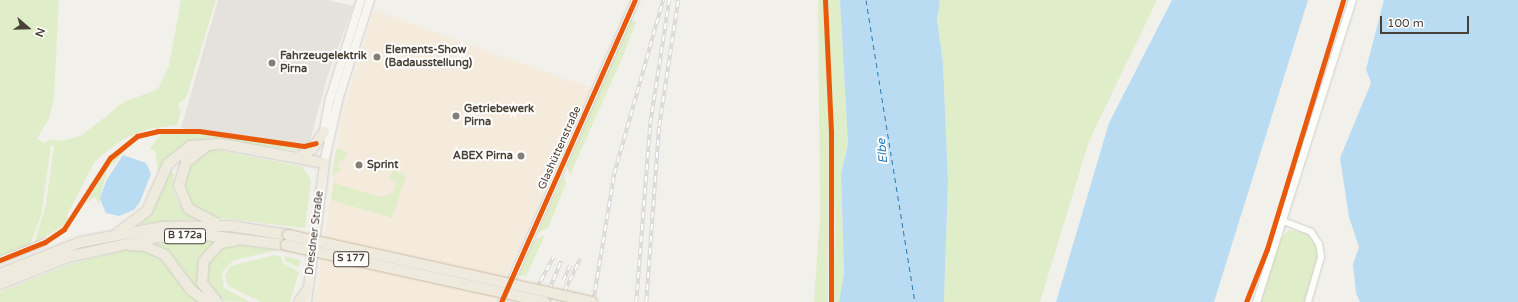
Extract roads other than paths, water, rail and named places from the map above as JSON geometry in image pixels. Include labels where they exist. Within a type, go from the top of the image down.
[{"type":"highway","points":[[298,158],[312,149],[326,135]]},
{"type":"highway","points":[[215,144],[196,151],[186,162],[180,176],[180,192],[194,214],[230,226]]},
{"type":"highway","points":[[116,234],[146,211],[164,171],[177,154],[194,145],[215,144],[324,163]]},
{"type":"highway","name":"B 172a","points":[[0,274],[64,248],[116,234],[161,227],[230,226],[287,240]]},
{"type":"highway","name":"B 172a","points":[[0,284],[108,246],[158,237],[197,235],[262,240],[287,240]]},
{"type":"highway","points":[[217,302],[202,283],[206,256],[226,241],[262,240]]},
{"type":"highway","name":"S 177","points":[[287,240],[545,302]]},
{"type":"highway","name":"S 177","points":[[287,240],[592,302]]},
{"type":"highway","points":[[108,246],[141,246],[158,251],[176,265],[191,290],[207,302]]},
{"type":"highway","points":[[298,302],[307,290]]},
{"type":"main road","name":"Dresdner Straße","points":[[306,302],[324,163],[330,98],[361,0]]},
{"type":"main road","name":"Dresdner Straße","points":[[326,135],[370,0]]},
{"type":"street","name":"Glashüttenstraße","points":[[501,302],[635,0]]},
{"type":"street","points":[[1256,302],[1352,0]]},
{"type":"street","points":[[1283,221],[1311,232],[1319,244],[1321,257],[1308,302]]},
{"type":"street","points":[[0,260],[45,242]]},
{"type":"water","name":"Elbe","points":[[840,0],[939,0],[940,3],[937,18],[943,63],[948,182],[944,302],[839,302],[844,273],[841,174],[848,144]]},
{"type":"water","points":[[1172,0],[1308,0],[1214,302],[1056,302],[1109,123]]},
{"type":"water","points":[[1384,0],[1518,0],[1518,302],[1360,302],[1356,293],[1353,264],[1359,247],[1349,217],[1340,158],[1371,83],[1366,69]]},
{"type":"water","points":[[123,155],[146,163],[151,174],[140,202],[134,210],[119,216],[106,213],[100,199],[106,181]]},
{"type":"railway","points":[[593,302],[614,174],[663,0]]},
{"type":"railway","points":[[636,302],[650,124],[669,0]]},
{"type":"railway","points":[[646,302],[659,126],[678,0]]},
{"type":"railway","points":[[529,302],[554,256]]},
{"type":"railway","points":[[559,302],[580,259]]},
{"type":"railway","points":[[544,302],[561,261]]},
{"type":"railway","points":[[563,281],[570,265]]},
{"type":"place","name":"Elements-Show (Badausstellung)","points":[[377,57]]},
{"type":"place","name":"Fahrzeugelektrik Pirna","points":[[272,63]]},
{"type":"place","name":"Getriebewerk Pirna","points":[[456,116]]},
{"type":"place","name":"ABEX Pirna","points":[[521,156]]},
{"type":"place","name":"Sprint","points":[[359,165]]}]
